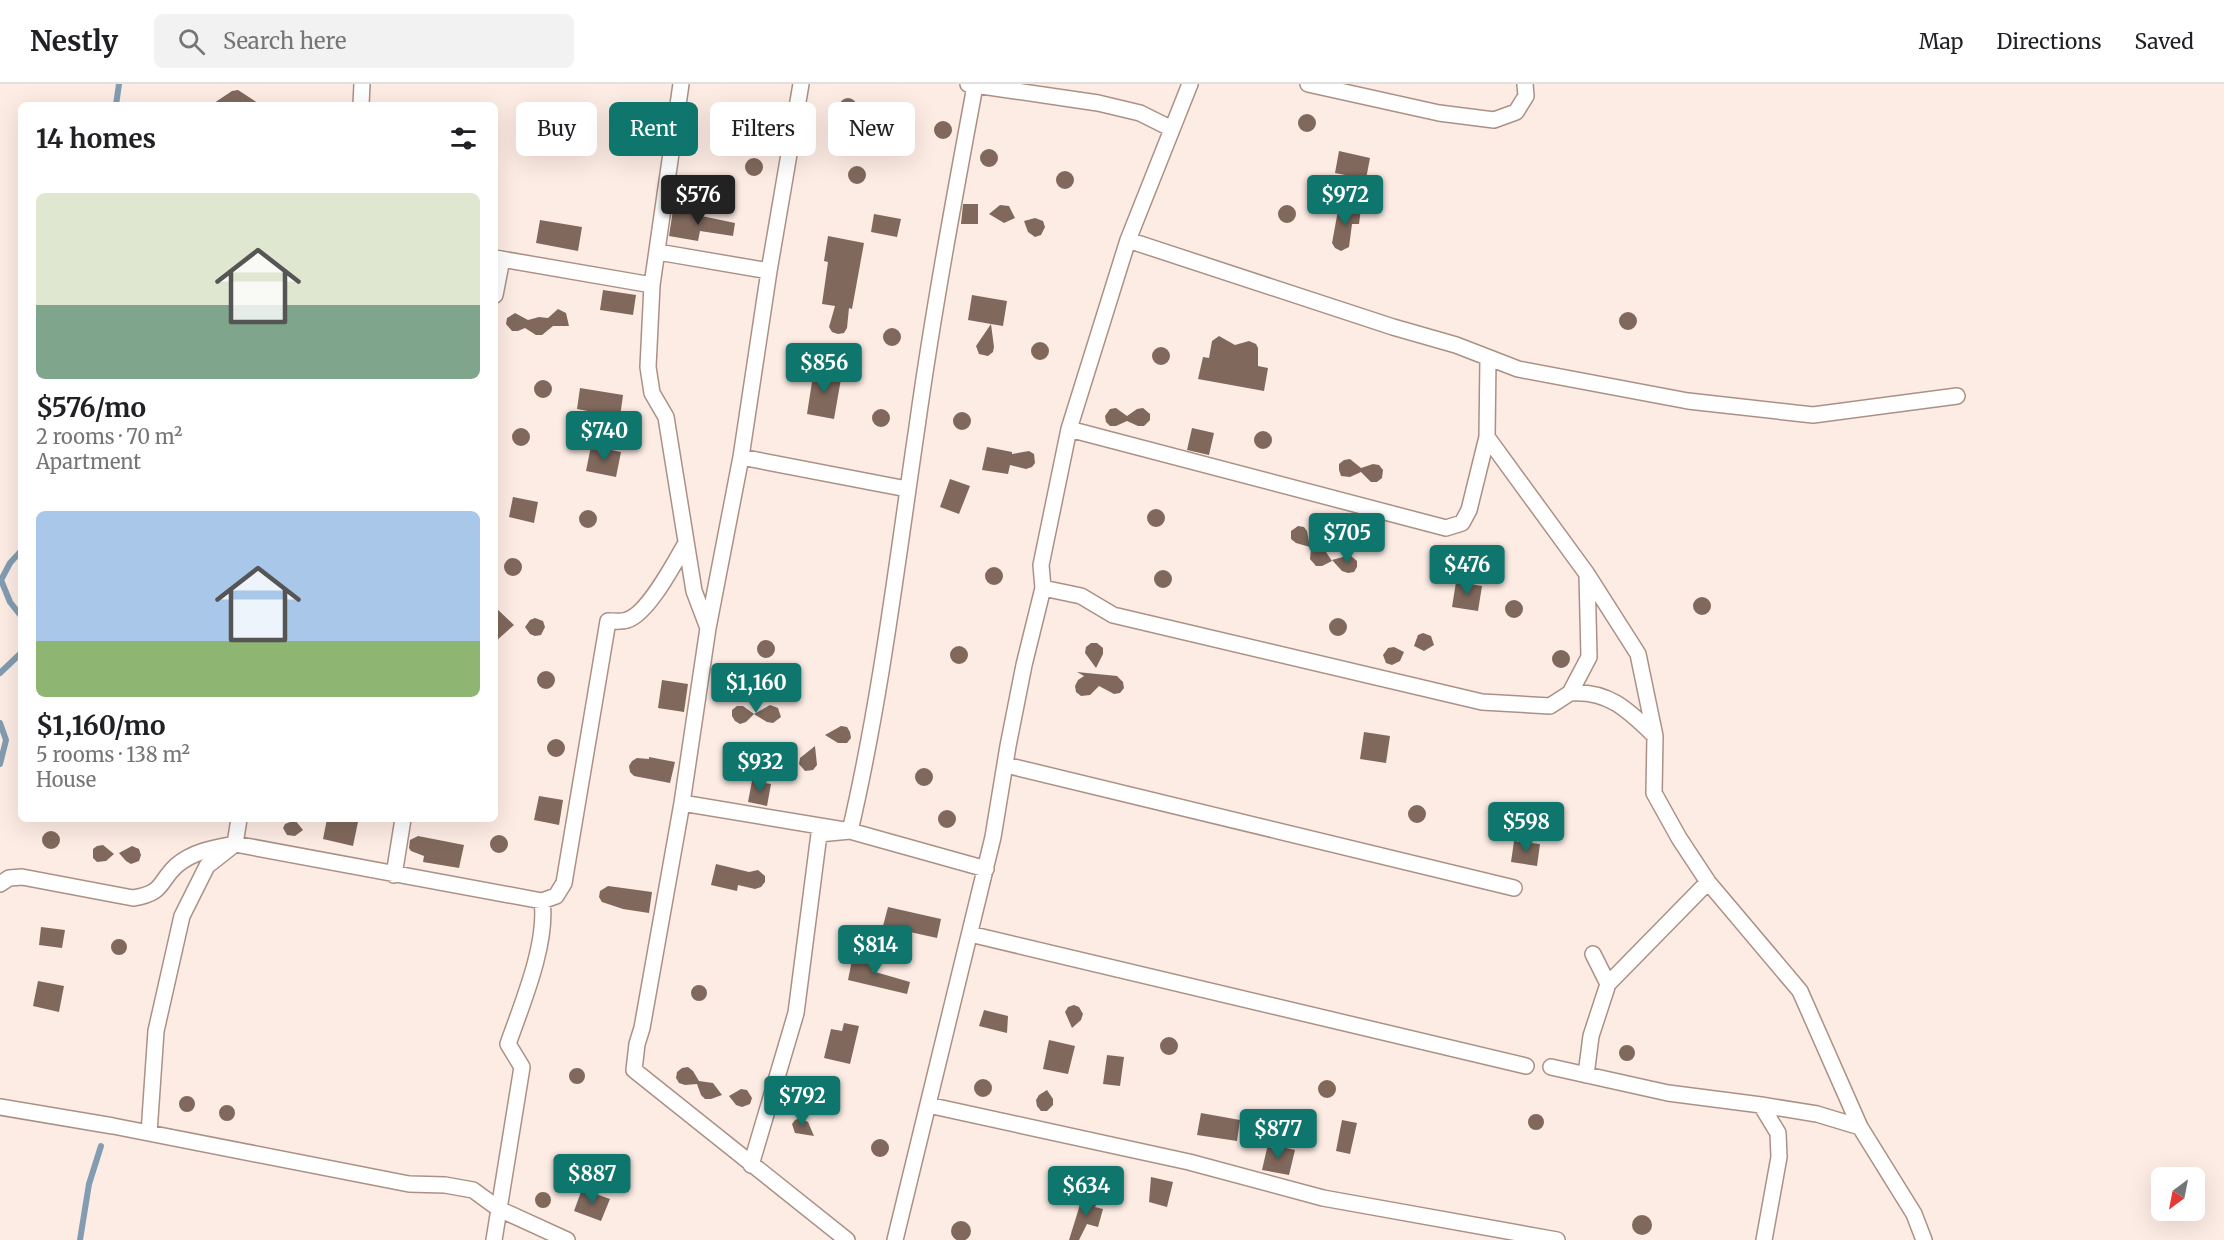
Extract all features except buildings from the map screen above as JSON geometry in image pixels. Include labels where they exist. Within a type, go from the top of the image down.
[{"type":"street","points":[[361,102],[362,84]]},
{"type":"street","points":[[681,84],[652,285],[648,367],[652,393],[666,417],[694,591],[708,628]]},
{"type":"street","points":[[801,84],[769,271],[741,457],[708,628],[682,802],[634,1070],[847,1240]]},
{"type":"street","points":[[895,1240],[986,868],[1024,665],[1042,588],[1041,566],[1069,429],[1128,240],[1190,84]]},
{"type":"street","points":[[1308,84],[1439,113],[1494,120],[1516,112],[1526,96],[1525,84]]},
{"type":"street","points":[[850,831],[881,672],[971,85],[1010,88],[1098,103],[1140,113],[1172,129]]},
{"type":"street","points":[[1128,240],[1393,327],[1456,345],[1518,369],[1688,401],[1813,416],[1958,396]]},
{"type":"street","points":[[658,252],[769,271]]},
{"type":"street","points":[[498,258],[652,285]]},
{"type":"street","points":[[1069,429],[1446,528],[1462,523],[1468,510],[1487,437],[1488,357]]},
{"type":"street","points":[[1487,437],[1587,574],[1638,654],[1655,736],[1654,793],[1679,838],[1708,882],[1800,991],[1860,1127],[1914,1214],[1924,1240]]},
{"type":"street","points":[[741,457],[908,489]]},
{"type":"street","points":[[0,884],[9,878],[22,877],[133,898],[146,896],[158,890],[176,866],[191,856],[207,849],[235,844],[542,901],[556,896],[564,883],[608,621],[628,620],[647,606],[686,543]]},
{"type":"street","points":[[1570,693],[1588,657],[1587,574]]},
{"type":"street","points":[[1042,588],[1081,596],[1113,615],[1482,702],[1550,706],[1570,693],[1582,692],[1604,696],[1630,712],[1655,736]]},
{"type":"street","points":[[1006,765],[1514,888]]},
{"type":"street","points":[[682,802],[850,831],[986,868]]},
{"type":"street","points":[[149,1133],[156,1031],[182,916],[207,866],[235,844],[239,822]]},
{"type":"street","points":[[394,875],[403,822]]},
{"type":"street","points":[[751,1165],[796,1013],[819,834],[850,831]]},
{"type":"street","points":[[1586,1075],[1592,1036],[1608,984],[1708,882]]},
{"type":"street","points":[[494,1240],[522,1067],[508,1044],[530,981],[544,918],[542,901]]},
{"type":"street","points":[[970,934],[1526,1066]]},
{"type":"street","points":[[1593,954],[1608,984]]},
{"type":"street","points":[[1551,1067],[1668,1093],[1817,1114],[1860,1127]]},
{"type":"street","points":[[928,1105],[1189,1162],[1323,1198],[1557,1240]]},
{"type":"street","points":[[1761,1105],[1778,1133],[1779,1157],[1764,1240]]},
{"type":"street","points":[[0,1107],[149,1133],[409,1184],[446,1185],[473,1190],[499,1209],[567,1240]]},
{"type":"waterway","points":[[116,102],[119,84]]},
{"type":"waterway","points":[[18,554],[10,563],[1,580],[10,602],[18,612]]},
{"type":"waterway","points":[[0,673],[18,656]]},
{"type":"waterway","points":[[0,723],[6,740],[0,764]]},
{"type":"waterway","points":[[80,1240],[89,1184],[101,1146]]}]
